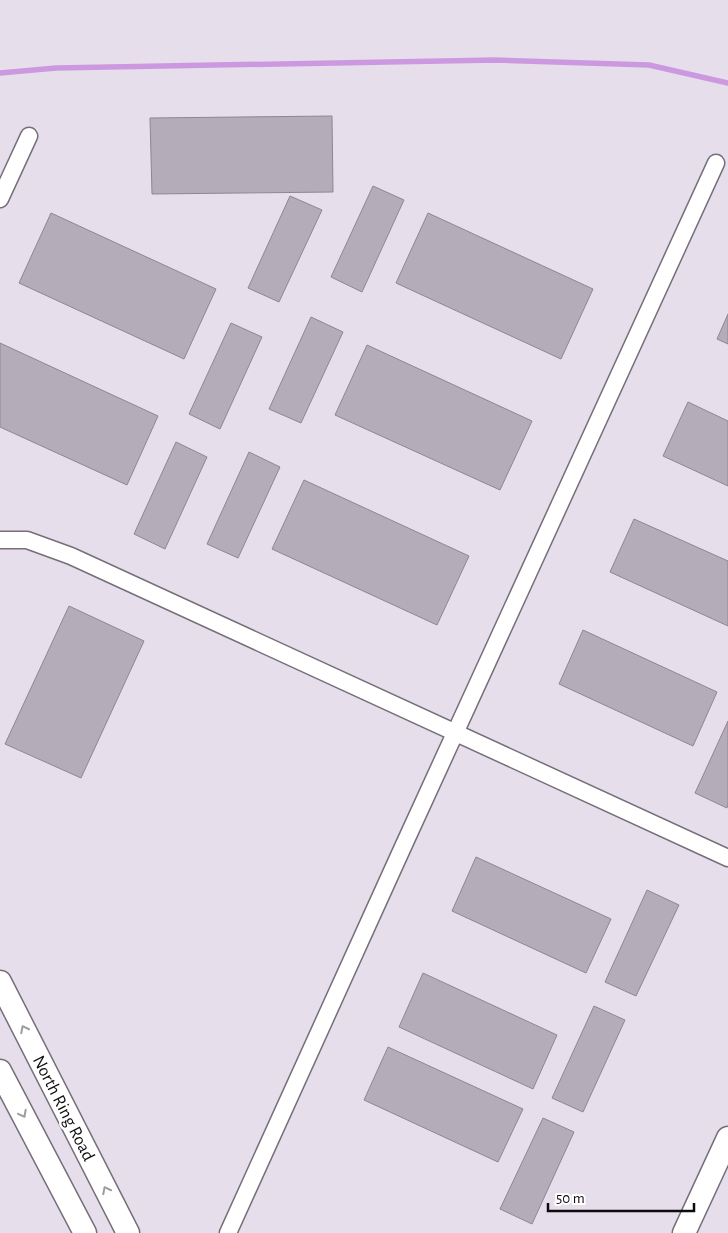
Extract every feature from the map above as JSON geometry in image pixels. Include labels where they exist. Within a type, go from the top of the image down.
[{"type":"main road","name":"North Ring Road","points":[[0,982],[128,1233]]},
{"type":"main road","points":[[0,1071],[85,1233]]},
{"type":"main road","points":[[684,1233],[728,1138]]},
{"type":"street","points":[[0,199],[29,136]]},
{"type":"street","points":[[228,1233],[716,163]]},
{"type":"street","points":[[0,540],[27,540],[71,556],[728,858]]},
{"type":"building","points":[[332,116],[333,192],[152,194],[150,118]]},
{"type":"building","points":[[373,186],[404,200],[362,292],[331,277]]},
{"type":"building","points":[[290,196],[322,210],[279,302],[248,288]]},
{"type":"building","points":[[51,213],[216,289],[184,359],[19,283]]},
{"type":"building","points":[[428,213],[593,289],[561,359],[396,283]]},
{"type":"building","points":[[728,314],[728,344],[717,339]]},
{"type":"building","points":[[311,317],[343,332],[301,423],[269,409]]},
{"type":"building","points":[[231,323],[262,337],[220,429],[189,414]]},
{"type":"building","points":[[0,343],[158,416],[127,485],[0,427]]},
{"type":"building","points":[[367,345],[532,421],[500,490],[335,415]]},
{"type":"building","points":[[688,402],[728,421],[728,486],[663,456]]},
{"type":"building","points":[[176,442],[207,457],[165,549],[134,534]]},
{"type":"building","points":[[249,452],[280,467],[238,558],[207,544]]},
{"type":"building","points":[[304,480],[469,556],[437,625],[272,549]]},
{"type":"building","points":[[634,519],[728,561],[728,626],[610,572]]},
{"type":"building","points":[[69,606],[144,641],[81,778],[5,744]]},
{"type":"building","points":[[583,630],[717,692],[693,746],[559,684]]},
{"type":"building","points":[[728,721],[728,804],[727,808],[695,793]]},
{"type":"building","points":[[476,857],[611,919],[586,973],[452,911]]},
{"type":"building","points":[[647,890],[679,905],[636,996],[605,982]]},
{"type":"building","points":[[423,973],[557,1035],[533,1089],[399,1027]]},
{"type":"building","points":[[594,1006],[625,1020],[583,1112],[552,1098]]},
{"type":"building","points":[[388,1047],[523,1109],[498,1162],[364,1100]]},
{"type":"building","points":[[543,1118],[574,1132],[532,1224],[500,1209]]},
{"type":"waterway","points":[[0,73],[56,68],[496,60],[649,65],[728,83]]}]
